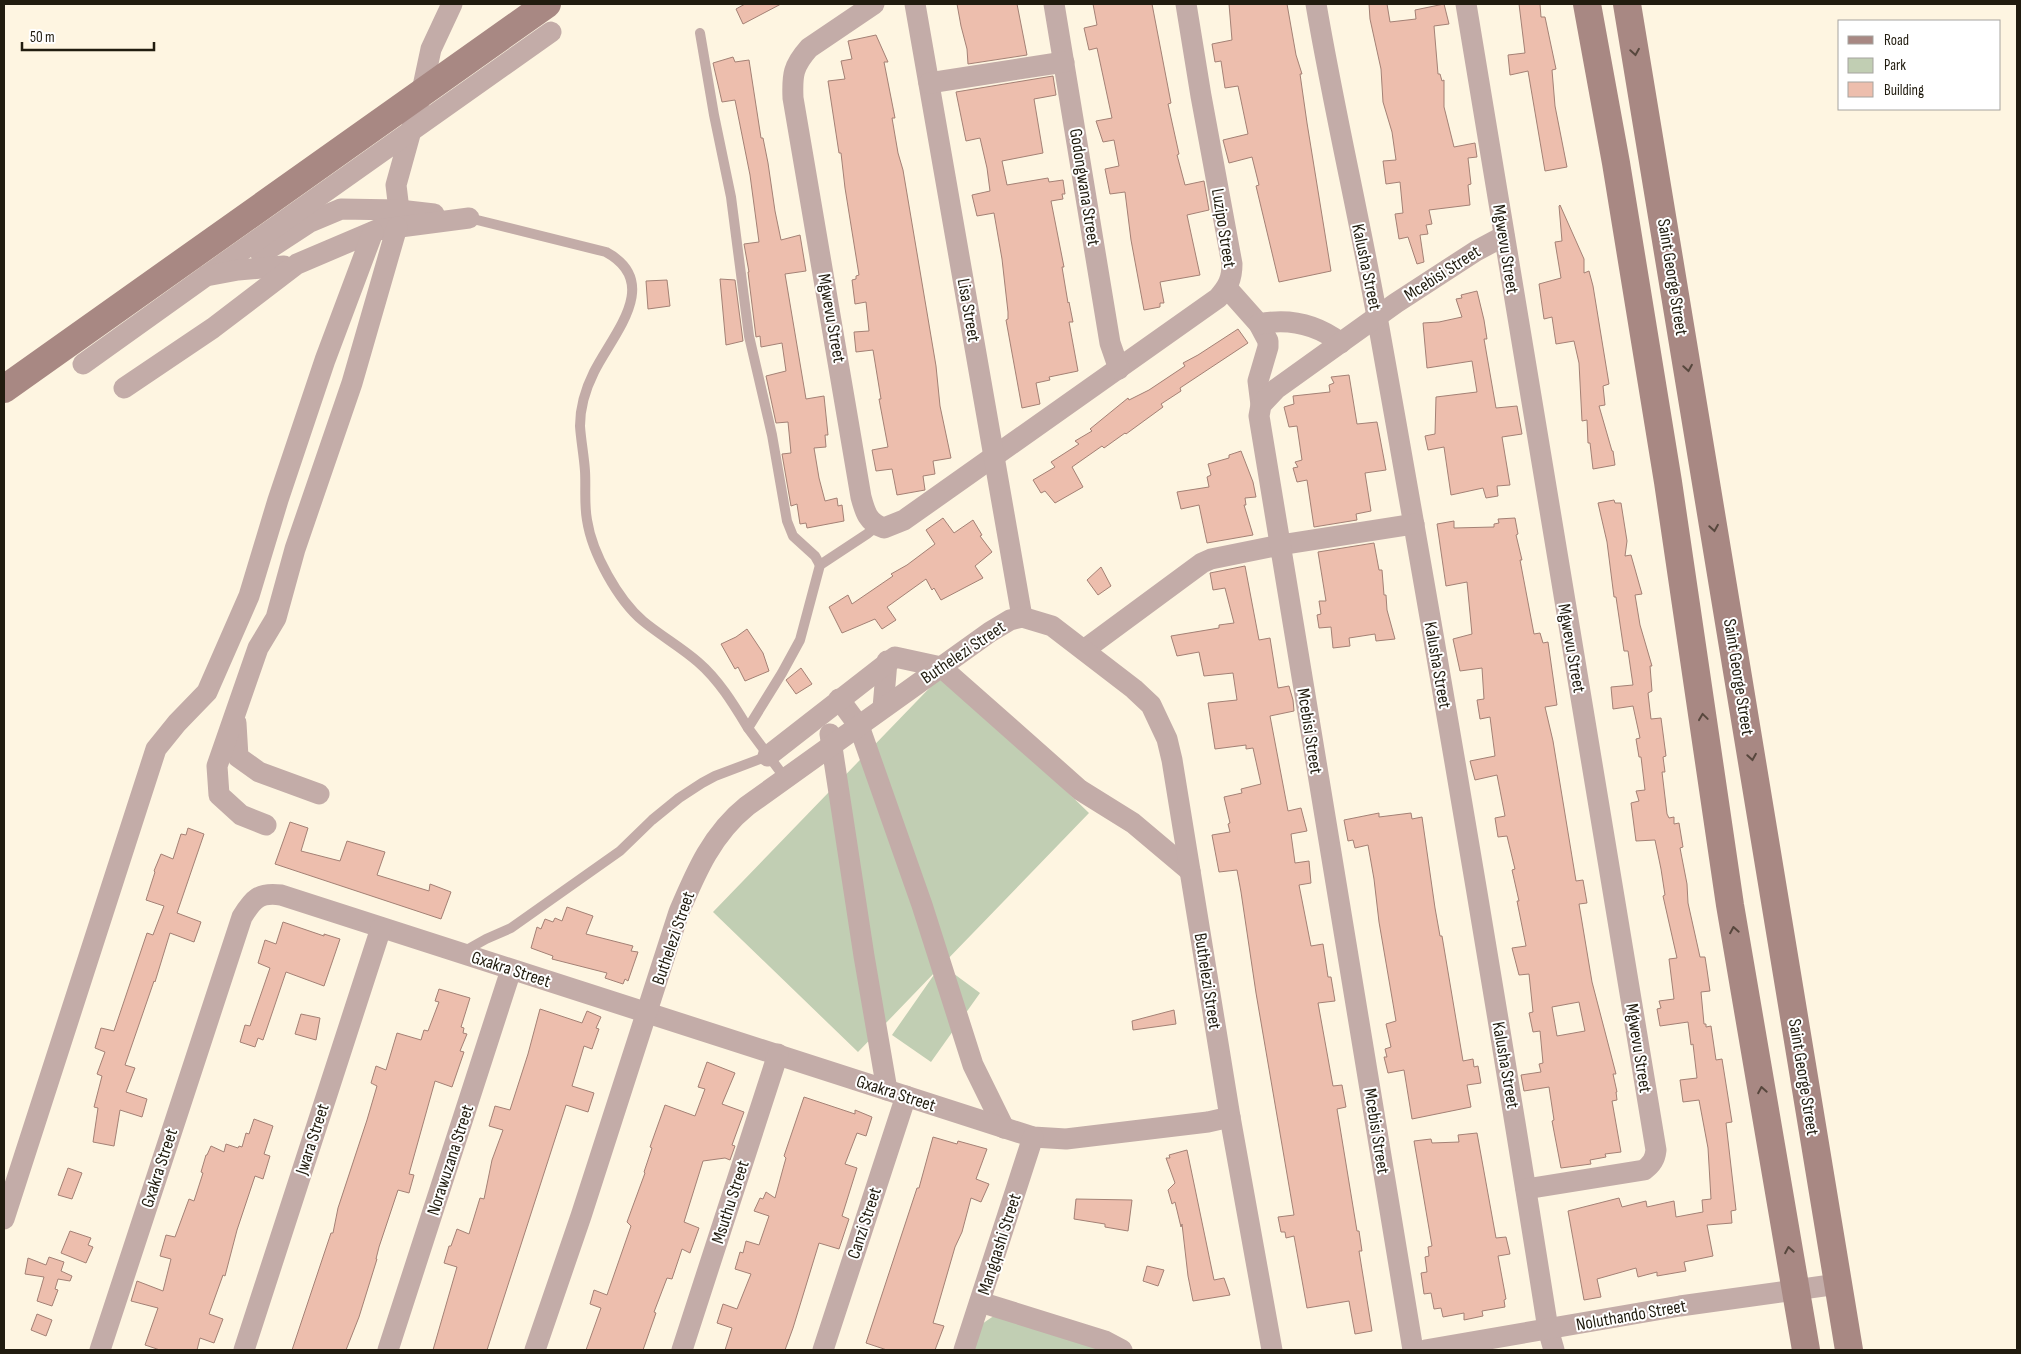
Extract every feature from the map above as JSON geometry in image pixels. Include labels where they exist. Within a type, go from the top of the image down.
[{"type":"main road","points":[[4,389],[547,4]]},
{"type":"main road","points":[[1588,4],[1656,404],[1730,905],[1806,1350]]},
{"type":"main road","name":"Saint George Street","points":[[1628,4],[1850,1350]]},
{"type":"street","points":[[266,825],[241,815],[219,796],[217,766],[258,648],[276,618],[295,549],[352,383],[398,219],[396,185],[412,130],[431,49],[452,4]]},
{"type":"street","name":"Mgwevu Street","points":[[874,4],[809,48],[798,62],[792,78],[793,98],[861,497],[866,513],[877,526]]},
{"type":"street","name":"Lisa Street","points":[[914,4],[995,455],[1022,617]]},
{"type":"street","name":"Godongwana Street","points":[[1054,4],[1110,343],[1119,369]]},
{"type":"street","name":"Luzipo Street","points":[[995,455],[1218,298],[1227,288],[1232,277],[1232,264],[1186,4]]},
{"type":"street","name":"Kalusha Street","points":[[1316,4],[1327,72],[1377,316],[1414,524],[1548,1329],[1554,1350]]},
{"type":"street","name":"Mgwevu Street","points":[[1466,4],[1656,1150],[1655,1158],[1644,1170],[1526,1189]]},
{"type":"street","points":[[83,364],[551,32]]},
{"type":"street","points":[[929,83],[1064,62]]},
{"type":"street","points":[[238,270],[310,222],[342,210],[398,219],[468,218]]},
{"type":"street","points":[[124,388],[213,328],[297,264],[373,232],[398,219]]},
{"type":"street","points":[[4,1219],[156,749],[177,723],[207,692],[249,596],[278,500],[322,370],[373,232]]},
{"type":"street","name":"Mcebisi Street","points":[[1413,1350],[1260,424],[1260,405],[1276,389],[1377,316],[1476,251],[1504,236]]},
{"type":"street","points":[[206,276],[238,270],[297,264]]},
{"type":"street","points":[[1227,288],[1265,333],[1268,348],[1258,381],[1260,405]]},
{"type":"street","points":[[1259,324],[1288,321],[1310,326],[1328,333],[1341,343]]},
{"type":"street","points":[[877,526],[884,528],[904,520],[995,455]]},
{"type":"street","points":[[1084,650],[1202,563],[1211,559],[1280,545],[1414,524]]},
{"type":"street","name":"Buthelezi Street","points":[[535,1350],[679,912],[707,850],[735,816],[786,778],[990,632],[1010,620],[1022,617],[1052,626],[1084,650],[1134,689],[1151,705],[1160,721],[1172,760],[1230,1117],[1272,1350]]},
{"type":"street","points":[[768,756],[887,661],[895,657],[941,667],[1080,790],[1133,822],[1190,871]]},
{"type":"street","points":[[883,708],[887,661]]},
{"type":"street","points":[[833,704],[859,726],[922,905],[972,1065],[1004,1128]]},
{"type":"street","points":[[833,704],[831,746],[864,956],[897,1093]]},
{"type":"street","points":[[236,712],[238,757],[259,772],[319,794]]},
{"type":"street","name":"Gxakra Street","points":[[100,1350],[242,918],[256,898],[267,893],[281,895],[1033,1137],[1066,1139],[1208,1122],[1230,1117]]},
{"type":"street","name":"Jwara Street","points":[[244,1350],[381,928]]},
{"type":"street","name":"Norawuzana Street","points":[[388,1350],[511,970]]},
{"type":"street","name":"Msuthu Street","points":[[682,1350],[778,1054]]},
{"type":"street","name":"Canzi Street","points":[[823,1350],[897,1093]]},
{"type":"street","name":"Mangqashi Street","points":[[964,1350],[1033,1137]]},
{"type":"street","name":"Noluthando Street","points":[[1425,1350],[1680,1306],[1838,1284]]},
{"type":"street","points":[[980,1302],[1105,1340],[1122,1350]]},
{"type":"lane","points":[[700,33],[714,115],[732,196],[749,336],[772,435],[787,520],[793,536],[815,556],[820,565]]},
{"type":"lane","points":[[468,218],[606,252],[624,264],[629,274],[631,286],[632,298],[629,311],[594,372],[581,415],[585,472],[585,509],[590,535],[600,560],[631,609],[643,621],[699,663],[731,701],[748,728],[786,778]]},
{"type":"lane","points":[[748,728],[800,640],[820,565],[877,526]]},
{"type":"lane","points":[[461,954],[486,939],[512,928],[620,851],[652,820],[679,798],[702,783],[715,776],[768,756]]},
{"type":"green space","points":[[944,673],[1089,813],[942,965],[980,993],[931,1062],[892,1035],[938,969],[858,1052],[713,912]]},
{"type":"green space","points":[[995,1315],[1111,1350],[973,1350],[982,1324]]},
{"type":"building","points":[[745,4],[781,4],[743,24],[736,9]]},
{"type":"building","points":[[957,4],[1017,4],[1027,55],[968,64],[967,49]]},
{"type":"building","points":[[1093,4],[1152,4],[1171,103],[1168,104],[1179,154],[1177,155],[1185,185],[1204,181],[1209,210],[1187,215],[1200,275],[1160,282],[1164,303],[1160,303],[1160,307],[1144,310],[1131,240],[1125,192],[1110,194],[1105,169],[1119,166],[1114,140],[1103,142],[1096,121],[1112,118],[1097,48],[1089,50],[1084,28],[1097,25]]},
{"type":"building","points":[[1229,4],[1287,4],[1296,55],[1302,74],[1300,74],[1307,123],[1331,271],[1279,282],[1256,186],[1259,185],[1252,157],[1229,163],[1223,140],[1248,134],[1238,86],[1225,88],[1221,61],[1215,62],[1212,44],[1232,40]]},
{"type":"building","points":[[1369,4],[1387,4],[1390,22],[1416,19],[1415,10],[1444,4],[1449,24],[1434,26],[1438,74],[1440,74],[1442,81],[1444,80],[1444,107],[1454,147],[1475,143],[1477,157],[1468,158],[1471,184],[1468,185],[1470,205],[1429,210],[1432,224],[1426,225],[1428,234],[1420,235],[1424,262],[1417,264],[1408,237],[1399,239],[1395,214],[1403,213],[1400,182],[1386,184],[1383,161],[1396,160],[1392,132],[1383,102],[1381,69],[1370,19]]},
{"type":"building","points":[[1519,4],[1540,4],[1541,17],[1545,17],[1556,69],[1552,70],[1555,106],[1567,167],[1545,171],[1528,71],[1510,75],[1508,55],[1525,53]]},
{"type":"building","points":[[876,35],[888,62],[884,62],[895,118],[892,118],[903,170],[936,366],[940,406],[951,458],[933,461],[935,474],[923,476],[925,490],[897,495],[892,469],[876,471],[872,450],[888,447],[879,399],[881,399],[873,350],[856,352],[854,332],[869,331],[866,302],[855,304],[852,280],[856,279],[856,276],[859,275],[828,81],[845,79],[841,61],[852,59],[848,41]]},
{"type":"building","points":[[733,57],[735,62],[749,60],[761,138],[763,138],[768,163],[781,240],[800,235],[806,271],[785,274],[806,399],[824,396],[828,435],[825,435],[826,447],[814,448],[819,478],[825,501],[837,498],[838,506],[842,505],[844,521],[807,528],[806,523],[800,524],[797,504],[791,506],[782,454],[791,453],[788,422],[776,423],[766,376],[786,371],[782,343],[761,347],[760,336],[756,337],[744,244],[759,242],[750,175],[735,100],[722,102],[713,63]]},
{"type":"building","points":[[1053,76],[1056,95],[1034,99],[1043,153],[1002,161],[1007,185],[1048,178],[1049,182],[1063,180],[1065,194],[1062,194],[1063,199],[1051,201],[1064,267],[1062,267],[1068,303],[1073,322],[1069,322],[1078,371],[1049,377],[1050,380],[1036,383],[1040,404],[1022,408],[1006,320],[1008,319],[1008,312],[994,213],[977,216],[972,195],[990,191],[987,168],[980,138],[966,141],[956,92]]},
{"type":"building","points":[[1560,205],[1584,259],[1584,273],[1589,271],[1609,384],[1603,386],[1605,405],[1599,406],[1613,451],[1615,465],[1593,469],[1590,443],[1588,443],[1587,420],[1582,421],[1579,363],[1574,341],[1556,344],[1552,317],[1544,319],[1539,284],[1561,278],[1555,242],[1562,241]]},
{"type":"building","points":[[720,279],[735,280],[743,341],[726,345]]},
{"type":"building","points":[[667,280],[670,306],[648,309],[646,281]]},
{"type":"building","points":[[1477,291],[1484,320],[1487,339],[1484,339],[1496,408],[1517,406],[1522,434],[1502,437],[1510,485],[1497,486],[1498,496],[1486,498],[1483,488],[1451,495],[1444,447],[1428,450],[1425,436],[1435,434],[1436,397],[1477,392],[1472,361],[1427,368],[1423,323],[1462,317],[1456,299],[1462,298],[1461,295]]},
{"type":"building","points":[[1238,329],[1248,343],[1180,388],[1181,391],[1161,404],[1163,407],[1126,434],[1104,448],[1102,446],[1072,467],[1083,487],[1055,503],[1045,491],[1041,493],[1033,480],[1055,467],[1051,462],[1079,444],[1075,441],[1092,431],[1090,429],[1128,398],[1129,400],[1149,390],[1185,366],[1183,363]]},
{"type":"building","points":[[1349,375],[1357,424],[1377,422],[1386,470],[1365,473],[1371,511],[1356,514],[1357,520],[1314,527],[1307,480],[1297,482],[1293,468],[1298,467],[1295,462],[1302,460],[1297,426],[1289,427],[1284,407],[1294,404],[1293,396],[1330,392],[1329,385],[1334,383],[1331,377]]},
{"type":"building","points":[[1241,451],[1253,482],[1256,497],[1245,498],[1246,505],[1244,505],[1253,535],[1207,543],[1199,505],[1181,509],[1177,492],[1209,487],[1207,477],[1211,475],[1208,464],[1229,458],[1229,455]]},
{"type":"building","points":[[1614,500],[1615,503],[1621,503],[1627,541],[1625,556],[1631,555],[1642,594],[1635,595],[1640,625],[1652,666],[1650,666],[1652,691],[1648,693],[1651,719],[1661,718],[1666,756],[1663,757],[1665,772],[1662,772],[1667,814],[1669,818],[1674,817],[1674,824],[1679,823],[1683,847],[1680,848],[1687,884],[1688,903],[1700,957],[1705,957],[1710,991],[1701,992],[1704,1024],[1706,1024],[1706,1027],[1711,1026],[1716,1060],[1722,1059],[1732,1122],[1726,1123],[1736,1210],[1731,1211],[1732,1223],[1707,1225],[1713,1256],[1684,1262],[1686,1271],[1657,1276],[1657,1272],[1638,1277],[1636,1268],[1597,1279],[1601,1297],[1584,1300],[1568,1211],[1619,1198],[1622,1207],[1646,1201],[1647,1207],[1674,1201],[1676,1217],[1703,1212],[1702,1200],[1711,1199],[1708,1148],[1699,1100],[1683,1102],[1680,1080],[1697,1078],[1688,1022],[1660,1026],[1657,1009],[1661,1008],[1659,1001],[1674,999],[1669,959],[1677,958],[1663,896],[1665,895],[1655,840],[1636,841],[1631,803],[1639,801],[1636,791],[1645,790],[1641,757],[1639,757],[1636,739],[1640,738],[1633,706],[1613,709],[1611,687],[1633,685],[1628,651],[1624,651],[1616,597],[1614,597],[1607,542],[1598,503]]},
{"type":"building","points":[[943,518],[954,533],[973,520],[982,535],[980,536],[992,552],[975,566],[983,578],[941,600],[934,588],[932,590],[926,579],[887,607],[896,620],[882,629],[875,619],[842,633],[829,607],[848,595],[852,604],[935,544],[926,530]]},
{"type":"building","points":[[1515,518],[1518,534],[1516,535],[1522,560],[1520,560],[1534,634],[1540,633],[1543,643],[1548,642],[1557,705],[1545,707],[1553,741],[1576,881],[1583,880],[1587,903],[1579,904],[1592,982],[1616,1074],[1613,1074],[1617,1100],[1612,1101],[1621,1152],[1605,1154],[1606,1157],[1590,1160],[1591,1164],[1561,1168],[1552,1121],[1554,1120],[1549,1087],[1524,1091],[1521,1075],[1541,1072],[1539,1064],[1543,1063],[1540,1031],[1533,1032],[1529,1013],[1533,1012],[1529,974],[1519,975],[1512,948],[1526,946],[1512,870],[1515,869],[1507,836],[1498,837],[1495,818],[1505,816],[1497,775],[1475,780],[1470,761],[1495,756],[1490,717],[1480,719],[1477,700],[1484,699],[1482,668],[1460,671],[1453,639],[1472,634],[1467,582],[1446,586],[1437,524],[1454,521],[1454,528],[1494,527],[1494,524],[1499,523],[1498,519]],"holes":[[[1579,1002],[1585,1031],[1557,1036],[1552,1007]]]},
{"type":"building","points":[[1374,543],[1379,570],[1382,570],[1384,595],[1386,595],[1387,610],[1395,639],[1376,641],[1375,634],[1349,638],[1350,646],[1333,648],[1331,627],[1319,628],[1317,615],[1321,614],[1319,601],[1326,601],[1318,552]]},
{"type":"building","points":[[1245,566],[1259,640],[1270,638],[1278,688],[1289,686],[1293,700],[1294,711],[1270,716],[1288,811],[1301,808],[1307,831],[1291,834],[1295,863],[1309,861],[1311,883],[1299,885],[1311,946],[1323,944],[1328,977],[1331,977],[1335,1001],[1318,1003],[1333,1086],[1342,1085],[1346,1107],[1337,1109],[1357,1231],[1359,1231],[1362,1251],[1359,1251],[1372,1331],[1355,1334],[1349,1301],[1307,1308],[1294,1236],[1286,1238],[1285,1232],[1281,1232],[1278,1217],[1294,1215],[1256,993],[1241,892],[1237,870],[1219,872],[1212,835],[1230,832],[1228,824],[1230,823],[1224,797],[1242,793],[1241,789],[1261,784],[1253,748],[1246,749],[1246,745],[1215,749],[1208,703],[1237,700],[1233,673],[1204,676],[1199,652],[1177,656],[1171,636],[1219,628],[1219,625],[1234,623],[1225,588],[1213,590],[1210,573]]},
{"type":"building","points":[[1101,567],[1111,586],[1098,595],[1087,580]]},
{"type":"building","points":[[747,629],[763,653],[769,671],[745,681],[738,667],[735,669],[721,644]]},
{"type":"building","points":[[801,668],[812,684],[796,694],[786,680]]},
{"type":"building","points":[[1379,813],[1379,817],[1411,813],[1412,819],[1422,817],[1435,908],[1440,936],[1442,936],[1463,1061],[1473,1059],[1474,1067],[1478,1066],[1481,1083],[1467,1085],[1471,1107],[1412,1119],[1404,1070],[1388,1073],[1384,1057],[1387,1057],[1385,1049],[1391,1047],[1386,1024],[1396,1021],[1379,922],[1374,879],[1368,845],[1355,848],[1353,840],[1348,841],[1344,820]]},
{"type":"building","points":[[290,822],[308,828],[301,851],[340,861],[347,841],[385,852],[377,875],[429,891],[430,884],[451,892],[441,919],[275,864]]},
{"type":"building","points":[[188,828],[204,834],[177,913],[201,922],[194,942],[170,933],[155,982],[125,1065],[135,1068],[126,1092],[147,1099],[142,1117],[120,1110],[114,1146],[93,1142],[98,1108],[94,1107],[102,1076],[97,1074],[105,1052],[95,1048],[101,1028],[114,1031],[147,933],[153,935],[164,906],[146,900],[161,854],[173,859],[181,834],[186,835]]},
{"type":"building","points":[[567,907],[593,916],[586,934],[633,946],[631,951],[638,952],[628,981],[625,979],[623,984],[605,978],[607,973],[552,959],[553,956],[531,948],[537,927],[541,929],[545,919],[553,922],[555,918],[562,921]]},
{"type":"building","points":[[283,922],[324,936],[324,934],[340,939],[324,986],[286,972],[263,1040],[258,1038],[255,1047],[240,1042],[245,1025],[250,1026],[270,968],[258,963],[265,940],[276,944]]},
{"type":"building","points":[[439,989],[470,998],[461,1027],[464,1028],[463,1033],[467,1034],[460,1051],[464,1052],[452,1087],[435,1081],[409,1174],[414,1175],[409,1193],[398,1190],[359,1317],[346,1350],[292,1350],[331,1233],[333,1233],[338,1208],[367,1120],[377,1086],[371,1083],[376,1066],[386,1070],[397,1033],[421,1040],[424,1030],[428,1031],[439,1002],[435,1001]]},
{"type":"building","points":[[540,1009],[582,1023],[587,1011],[601,1017],[596,1028],[599,1029],[592,1049],[584,1046],[572,1086],[594,1093],[588,1112],[566,1105],[487,1350],[433,1350],[457,1267],[444,1263],[449,1246],[451,1246],[457,1229],[469,1234],[480,1198],[484,1199],[492,1160],[503,1130],[489,1126],[495,1106],[510,1110]]},
{"type":"building","points":[[1174,1010],[1176,1024],[1133,1030],[1132,1021]]},
{"type":"building","points":[[301,1014],[320,1018],[316,1040],[295,1034]]},
{"type":"building","points":[[707,1062],[735,1073],[722,1104],[744,1112],[732,1145],[735,1146],[730,1160],[725,1158],[703,1161],[684,1222],[699,1228],[690,1253],[682,1249],[672,1279],[667,1278],[654,1312],[656,1313],[643,1350],[586,1350],[601,1308],[590,1304],[594,1290],[607,1295],[631,1226],[627,1222],[645,1173],[652,1148],[650,1147],[665,1105],[695,1116],[705,1089],[698,1087]]},
{"type":"building","points":[[804,1097],[855,1114],[855,1110],[872,1117],[866,1136],[857,1133],[845,1164],[857,1168],[842,1216],[849,1219],[839,1249],[819,1243],[785,1350],[725,1350],[732,1328],[717,1323],[723,1304],[737,1309],[751,1274],[735,1269],[740,1252],[743,1253],[746,1241],[759,1245],[769,1216],[754,1211],[760,1198],[763,1199],[766,1192],[775,1198],[786,1158],[784,1156]]},
{"type":"building","points":[[254,1119],[273,1126],[264,1154],[270,1156],[263,1179],[255,1176],[237,1230],[225,1276],[223,1275],[209,1314],[223,1319],[214,1343],[200,1338],[197,1350],[160,1350],[145,1345],[158,1308],[131,1301],[137,1281],[163,1291],[171,1259],[160,1256],[166,1235],[175,1237],[189,1199],[194,1201],[203,1173],[201,1172],[206,1155],[211,1146],[224,1152],[226,1144],[238,1148],[239,1146],[242,1147],[246,1133],[249,1134]]},
{"type":"building","points":[[1477,1133],[1496,1238],[1506,1237],[1510,1254],[1498,1256],[1506,1299],[1504,1300],[1505,1307],[1482,1311],[1483,1316],[1464,1320],[1464,1313],[1443,1317],[1441,1308],[1434,1309],[1431,1293],[1424,1294],[1421,1273],[1427,1272],[1425,1257],[1429,1256],[1428,1247],[1432,1246],[1414,1141],[1431,1139],[1432,1143],[1459,1142],[1458,1135]]},
{"type":"building","points":[[933,1137],[957,1144],[958,1141],[987,1149],[976,1179],[989,1184],[981,1202],[971,1198],[962,1232],[955,1247],[933,1323],[944,1326],[935,1350],[887,1350],[866,1343],[917,1188],[919,1188]]},
{"type":"building","points":[[1187,1150],[1214,1280],[1224,1278],[1230,1295],[1193,1301],[1182,1224],[1181,1227],[1175,1202],[1172,1204],[1168,1190],[1175,1183],[1166,1158],[1170,1158],[1169,1155]]},
{"type":"building","points":[[68,1168],[82,1173],[72,1199],[58,1195]]},
{"type":"building","points":[[1076,1199],[1132,1200],[1128,1231],[1105,1227],[1105,1224],[1074,1219]]},
{"type":"building","points":[[70,1231],[91,1238],[88,1245],[93,1247],[86,1263],[61,1253]]},
{"type":"building","points":[[49,1257],[64,1262],[61,1271],[72,1276],[70,1281],[58,1279],[55,1289],[58,1290],[52,1306],[37,1301],[44,1277],[25,1274],[28,1258],[46,1265]]},
{"type":"building","points":[[1147,1266],[1164,1270],[1158,1286],[1143,1281]]},
{"type":"building","points":[[37,1314],[52,1320],[46,1336],[31,1330]]}]
